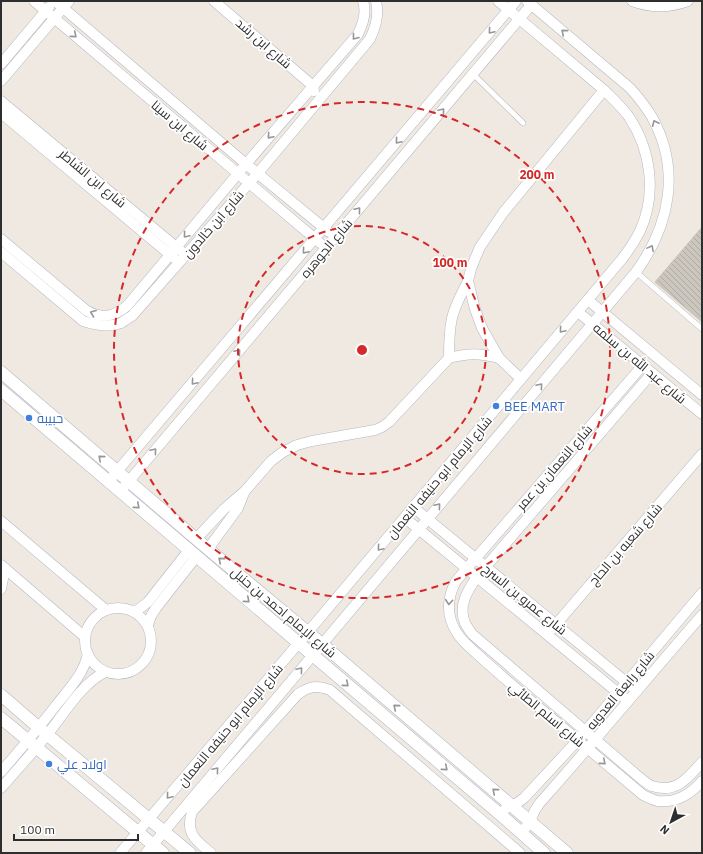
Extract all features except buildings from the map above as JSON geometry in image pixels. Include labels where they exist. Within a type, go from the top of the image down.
[{"type":"street","name":"شارع ابن سينا","points":[[34,1],[326,248]]},
{"type":"street","name":"شارع ابن رشد","points":[[214,1],[313,86],[316,94],[324,93]]},
{"type":"street","name":"شارع ابن خالدون","points":[[1,252],[87,311],[95,315],[104,316],[120,312],[127,306],[246,164],[358,34],[363,25],[365,15],[363,1]]},
{"type":"street","name":"شارع ابن خالدون","points":[[1,239],[83,321],[96,325],[108,326],[120,323],[132,316],[258,173],[370,39],[375,29],[377,18],[376,1]]},
{"type":"street","name":"شارع الإمام ابو حنيفه النعمان","points":[[120,853],[299,644],[578,312],[633,245],[641,230],[649,199],[650,182],[644,148],[628,117],[604,90],[498,1]]},
{"type":"street","name":"شارع الجوهره","points":[[108,482],[516,1]]},
{"type":"street","points":[[632,1],[648,6],[664,7],[679,5],[688,1]]},
{"type":"street","name":"شارع ابن سينا","points":[[60,3],[246,164],[335,238]]},
{"type":"street","points":[[1,64],[46,11],[60,3]]},
{"type":"street","points":[[1,81],[54,18],[60,3]]},
{"type":"street","name":"شارع الإمام ابو حنيفه النعمان","points":[[149,849],[636,272],[655,241],[667,206],[669,188],[665,152],[660,134],[652,117],[630,88],[529,3]]},
{"type":"street","name":"شارع الجوهره","points":[[120,492],[520,19],[529,3]]},
{"type":"street","points":[[449,358],[449,338],[452,318],[459,298],[468,281],[480,247],[503,213],[604,90]]},
{"type":"street","name":"شارع ابن الشاطر","points":[[1,101],[107,196]]},
{"type":"street","name":"شارع ابن الشاطر","points":[[1,113],[107,196],[182,259]]},
{"type":"street","points":[[468,281],[475,309],[482,328],[499,358],[521,380]]},
{"type":"street","name":"شارع عبد الله بن سلمه","points":[[588,300],[702,395]]},
{"type":"street","name":"شارع عبد الله بن سلمه","points":[[578,312],[702,414]]},
{"type":"street","points":[[196,539],[224,509],[245,491],[271,461],[284,452],[297,445],[312,441],[369,432],[382,427],[389,422],[449,358],[474,354],[499,358]]},
{"type":"street","name":"شارع النعمان بن عمر","points":[[466,568],[643,365]]},
{"type":"street","name":"شارع الإمام احمد بن حنبل","points":[[1,372],[567,853]]},
{"type":"street","name":"شارع النعمان بن عمر","points":[[477,577],[652,373]]},
{"type":"street","name":"شارع الإمام احمد بن حنبل","points":[[2,392],[544,853]]},
{"type":"street","name":"شارع شعبه بن الحاج","points":[[547,635],[702,454]]},
{"type":"street","points":[[208,549],[238,508],[245,491]]},
{"type":"street","name":"شارع عمرو بن السرح","points":[[414,507],[637,691]]},
{"type":"street","name":"شارع عمرو بن السرح","points":[[405,518],[628,701]]},
{"type":"street","points":[[1,521],[106,610]]},
{"type":"street","points":[[135,612],[148,602],[193,553]]},
{"type":"street","points":[[148,625],[156,608],[193,553]]},
{"type":"street","points":[[2,567],[85,637]]},
{"type":"street","points":[[1,589],[2,567]]},
{"type":"street","name":"شارع اسلم الطائي","points":[[466,568],[456,581],[451,591],[449,602],[450,618],[456,633],[463,641],[643,795],[656,800],[671,801],[685,796],[702,781]]},
{"type":"street","name":"شارع اسلم الطائي","points":[[477,577],[464,598],[462,611],[465,623],[472,634],[639,777],[651,786],[665,788],[680,784],[691,775],[702,762]]},
{"type":"street","name":"شارع رابعة العدويه","points":[[502,816],[505,808],[526,797],[578,740],[691,605],[701,596]]},
{"type":"street","points":[[691,605],[702,615]]},
{"type":"street","points":[[121,608],[135,612],[148,625],[152,645],[149,655],[143,664],[126,674],[105,672],[95,665],[85,646],[85,637],[90,624],[94,618],[106,610],[121,608]]},
{"type":"street","name":"شارع رابعة العدويه","points":[[520,832],[531,822],[535,810],[539,804],[596,740],[702,615]]},
{"type":"street","points":[[43,731],[78,677],[88,654]]},
{"type":"street","points":[[1,788],[43,731],[86,686],[105,672]]},
{"type":"street","points":[[211,853],[195,839],[191,833],[189,826],[192,812],[298,694],[305,689],[322,687],[330,690],[520,853]]},
{"type":"street","points":[[1,695],[190,853]]},
{"type":"street","points":[[1,718],[138,832],[149,849],[163,853]]},
{"type":"street","points":[[1,772],[32,744]]},
{"type":"lane","points":[[473,74],[523,123]]},
{"type":"lane","points":[[636,272],[702,329]]},
{"type":"place","name":"BEE MART","points":[[496,406]]},
{"type":"place","name":"حبيبه","points":[[29,418]]},
{"type":"place","name":"اولاد علي","points":[[49,764]]}]
